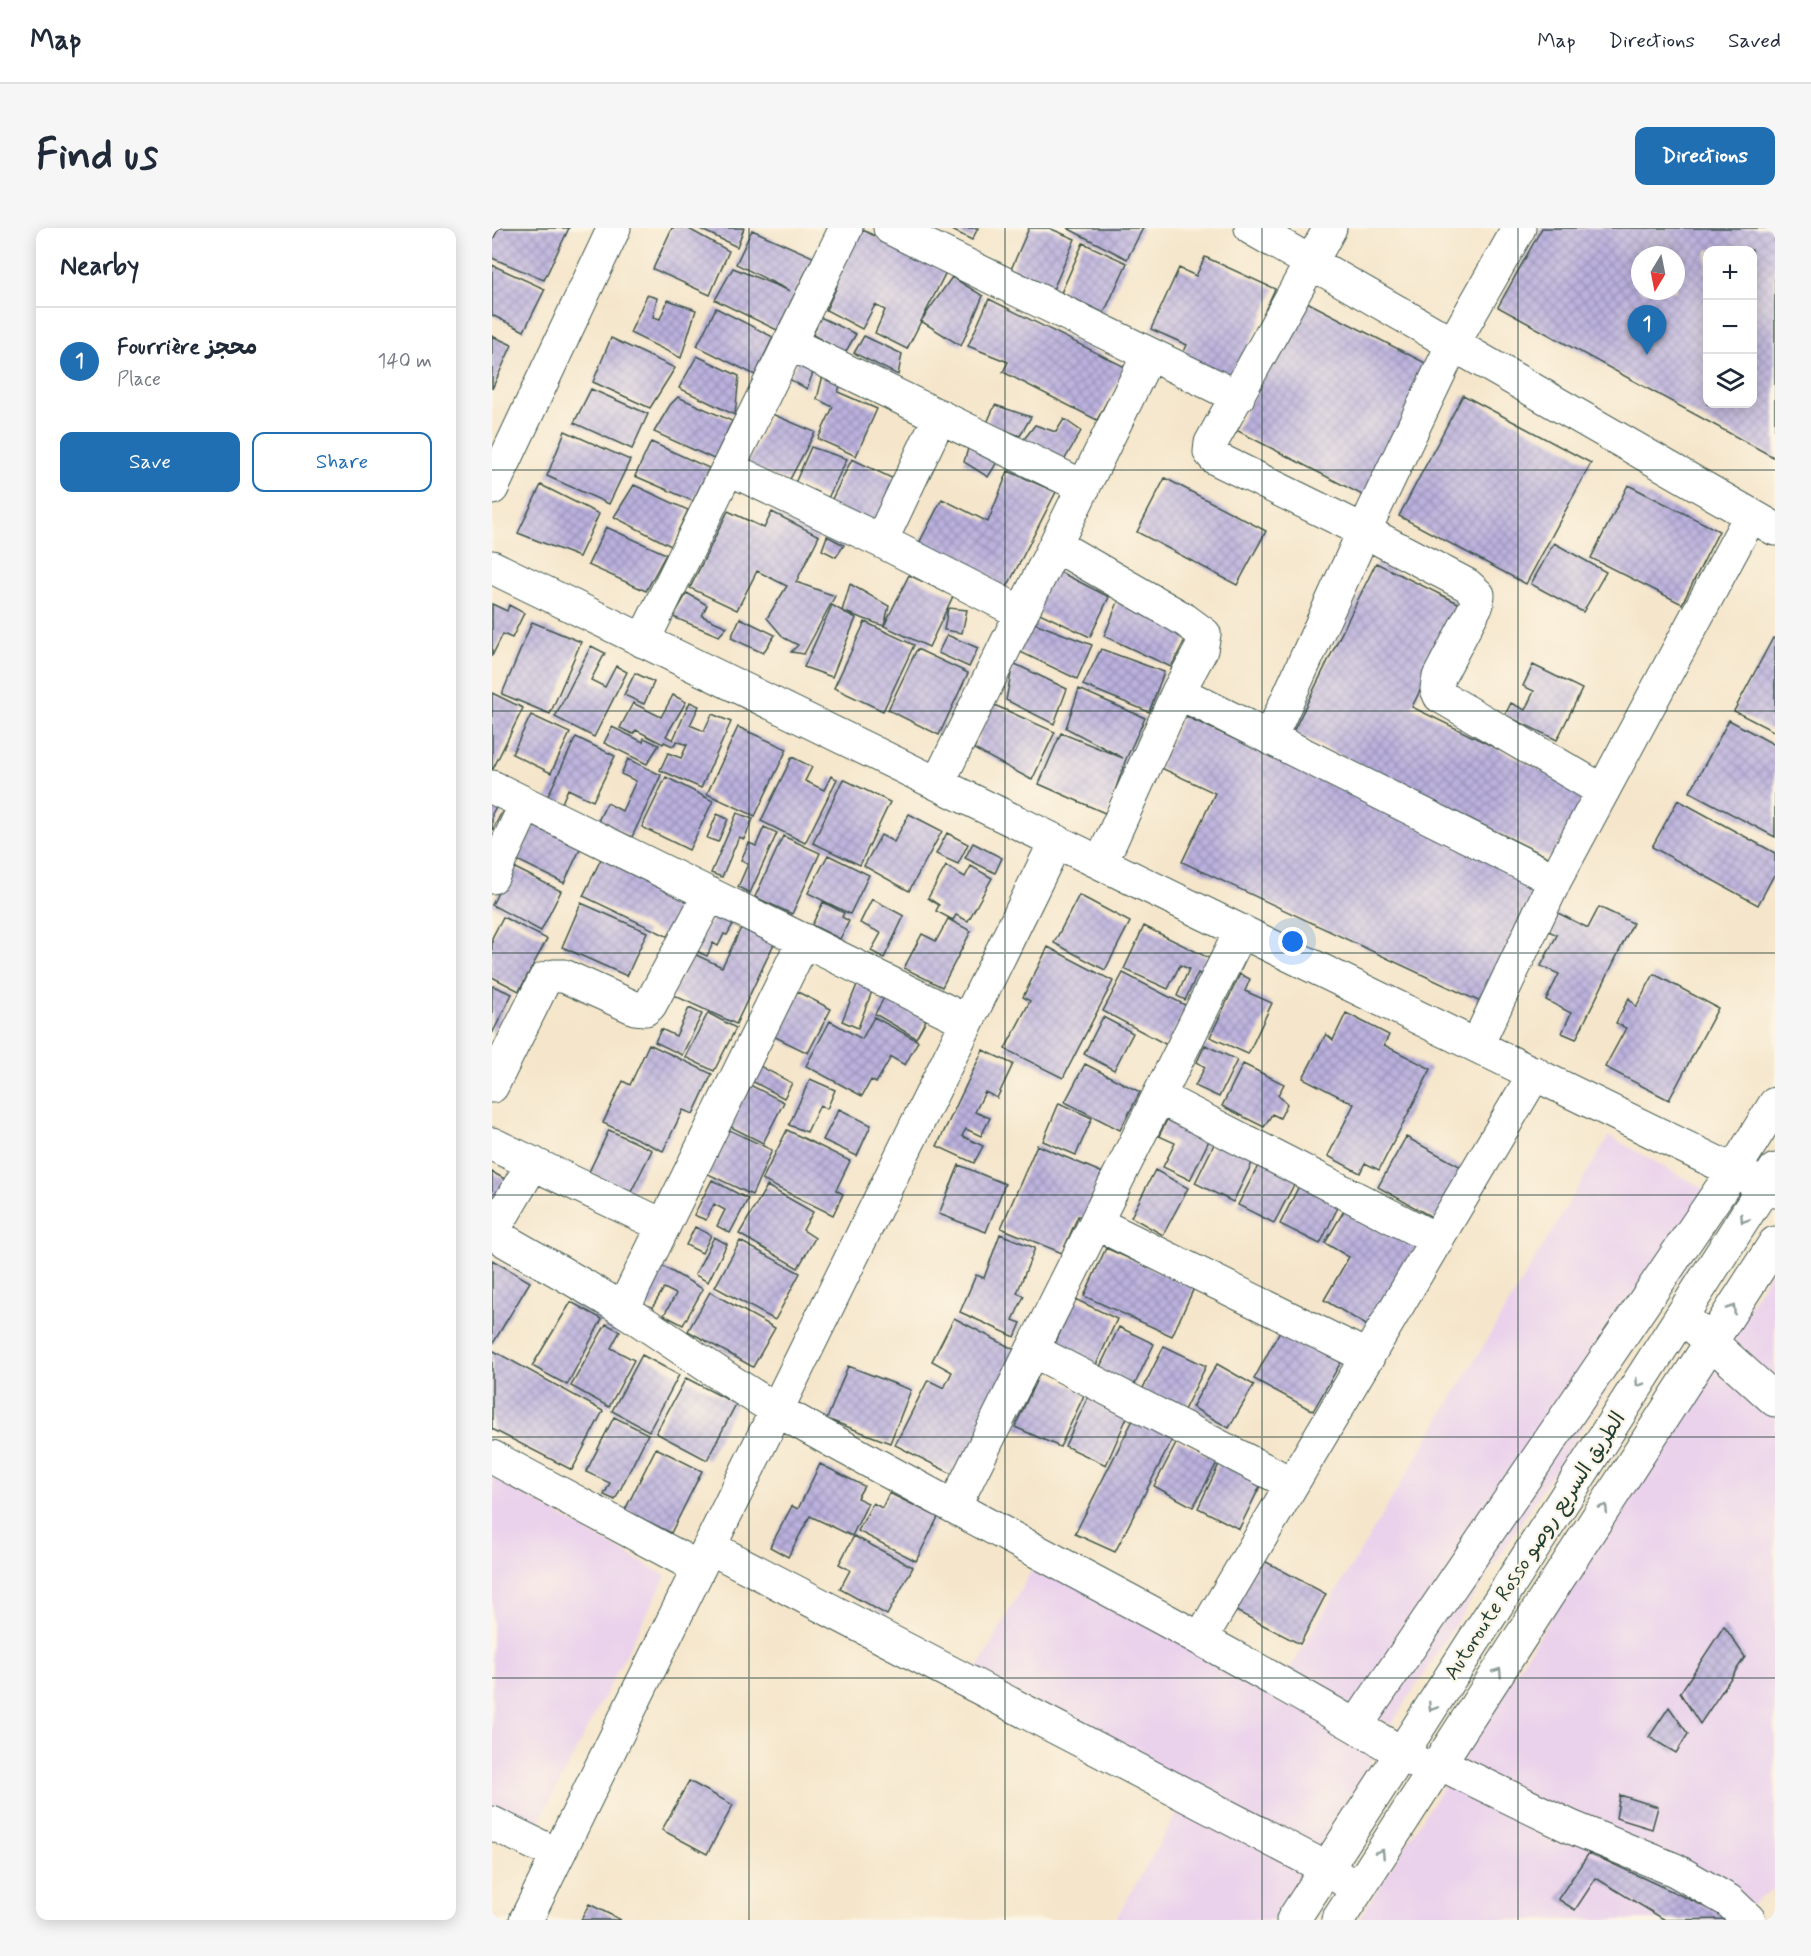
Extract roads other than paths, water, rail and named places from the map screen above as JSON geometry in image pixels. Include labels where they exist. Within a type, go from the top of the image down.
[{"type":"main road","points":[[492,488],[614,228]]},
{"type":"main road","points":[[643,641],[846,228]]},
{"type":"main road","points":[[890,228],[1238,397]]},
{"type":"main road","points":[[1251,228],[1763,522],[1603,791],[1555,880],[1477,1045]]},
{"type":"main road","points":[[1330,228],[1211,443],[1210,452],[1215,458],[1364,531],[1467,585],[1478,595],[1477,604],[1438,677],[1437,689],[1440,696],[1603,791]]},
{"type":"main road","points":[[1270,738],[1364,531],[1453,344],[1519,228]]},
{"type":"main road","points":[[789,343],[1084,487]]},
{"type":"main road","points":[[938,783],[1149,354]]},
{"type":"main road","points":[[881,541],[939,417]]},
{"type":"main road","points":[[728,468],[881,541],[1022,613]]},
{"type":"main road","points":[[1055,545],[1185,620],[1204,634],[1201,650],[1178,692],[1101,863]]},
{"type":"main road","points":[[492,567],[1734,1170],[1772,1182]]},
{"type":"main road","points":[[1178,692],[1555,880]]},
{"type":"main road","points":[[492,787],[967,1022]]},
{"type":"main road","points":[[492,877],[526,804]]},
{"type":"main road","points":[[526,1920],[1056,841]]},
{"type":"main road","points":[[492,1086],[545,980],[554,976],[564,976],[635,1008],[645,1009],[650,1005],[710,894]]},
{"type":"main road","points":[[954,1507],[1241,931]]},
{"type":"main road","points":[[623,1309],[804,940]]},
{"type":"main road","points":[[1201,1638],[1535,1073]]},
{"type":"main road","points":[[1159,1097],[1437,1240]]},
{"type":"main road","points":[[1356,1726],[1734,1170],[1775,1104]]},
{"type":"main road","points":[[492,1144],[664,1226]]},
{"type":"main road","points":[[533,1164],[492,1233],[623,1309],[776,1410],[1201,1638],[1402,1753],[1675,1870],[1729,1901],[1749,1920]]},
{"type":"main road","name":"Autoroute Rosso الطريق السريع روصو","points":[[1293,1920],[1682,1316],[1772,1182]]},
{"type":"main road","points":[[1096,1223],[1368,1357]]},
{"type":"main road","name":"Autoroute Rosso الطريق السريع روصو","points":[[1338,1920],[1775,1243]]},
{"type":"main road","points":[[1682,1316],[1774,1398]]},
{"type":"main road","points":[[1032,1350],[1292,1484]]},
{"type":"main road","points":[[492,1458],[704,1557],[1326,1868],[1357,1889]]},
{"type":"main road","points":[[492,1823],[558,1855]]},
{"type":"place","name":"Fourrière محجز","points":[[1647,355]]}]
